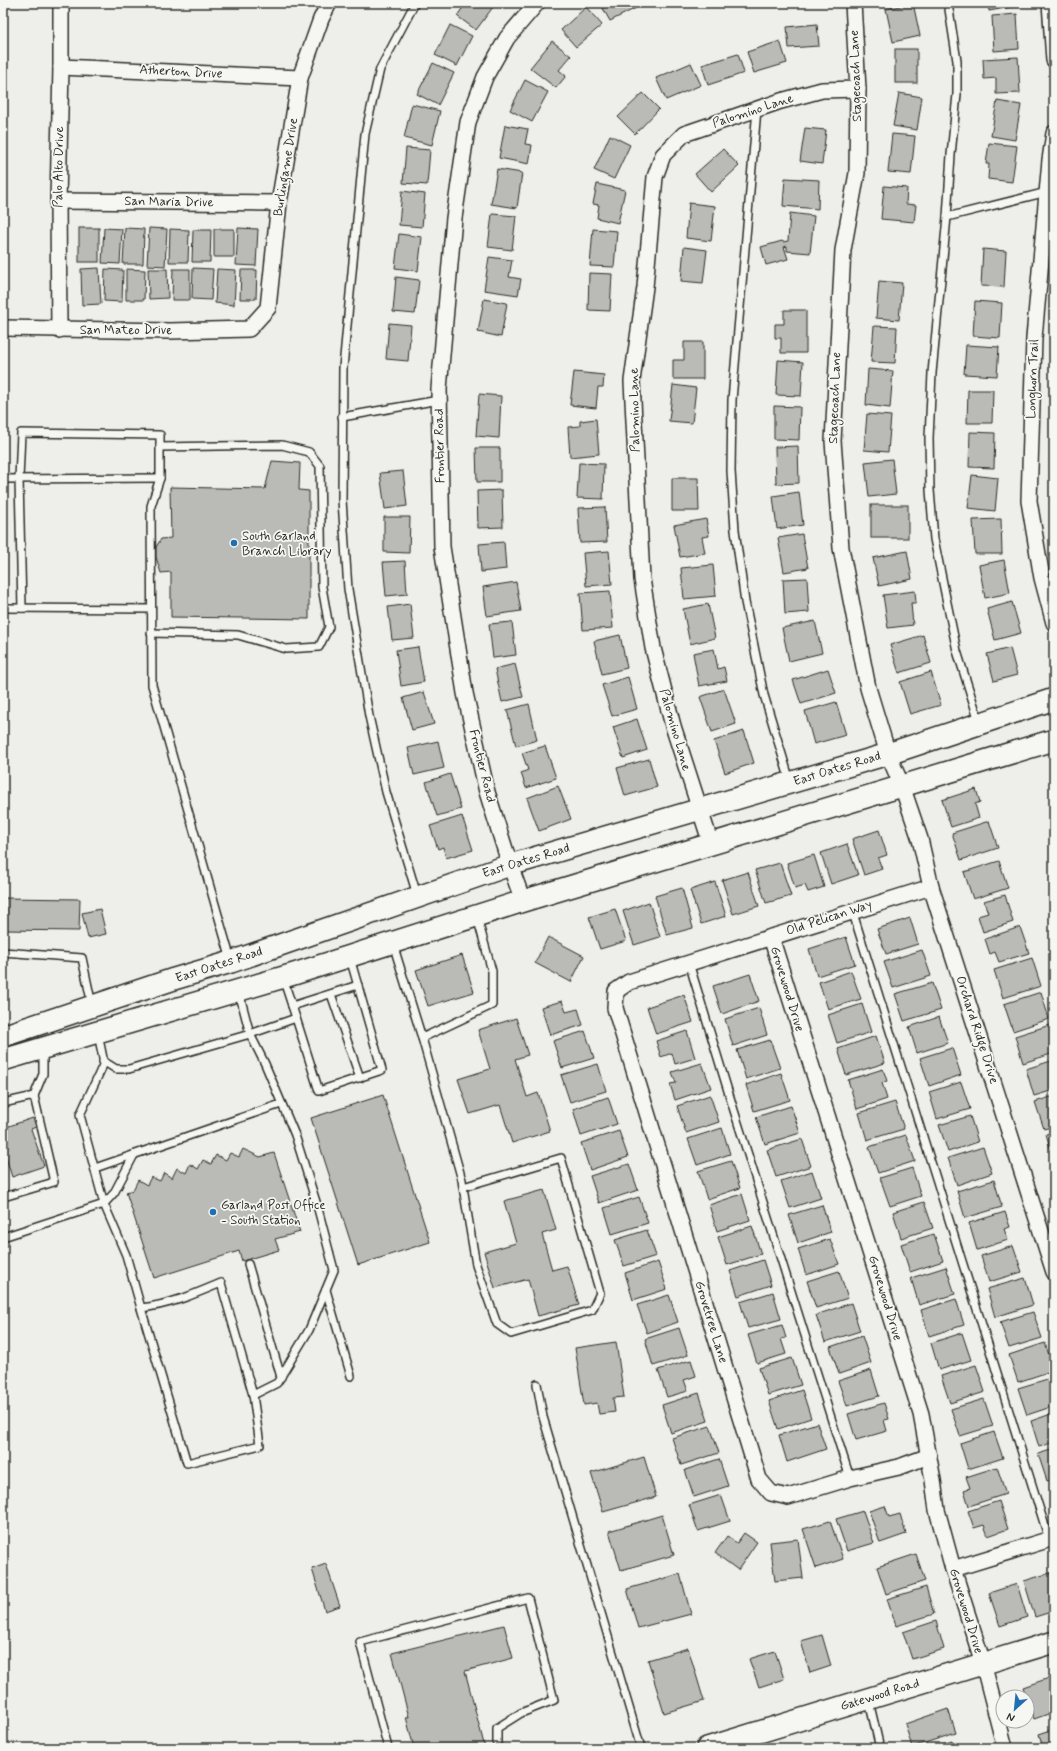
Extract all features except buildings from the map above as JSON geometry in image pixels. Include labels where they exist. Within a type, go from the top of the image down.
[{"type":"main road","name":"East Oates Road","points":[[3,1036],[174,979],[231,962],[510,865],[888,754],[1054,699]]},
{"type":"main road","points":[[3,1060],[283,977],[523,901],[1054,740]]},
{"type":"main road","points":[[231,962],[239,990]]},
{"type":"main road","points":[[3,1025],[26,1029]]},
{"type":"main road","name":"Gatewood Road","points":[[707,1748],[1054,1642]]},
{"type":"street","name":"Palo Alto Drive","points":[[58,330],[61,3]]},
{"type":"street","name":"Burlingame Drive","points":[[249,329],[268,308],[279,203],[300,78],[320,20],[329,3]]},
{"type":"street","name":"Frontier Road","points":[[523,901],[487,792],[465,694],[444,554],[439,400],[454,218],[468,122],[485,77],[507,38],[537,3]]},
{"type":"street","name":"Stagecoach Lane","points":[[853,3],[858,89],[857,173],[843,250],[832,441],[841,548],[868,688],[888,754],[902,786]]},
{"type":"street","points":[[1050,3],[1054,60]]},
{"type":"street","name":"Atherton Drive","points":[[61,67],[300,78]]},
{"type":"street","name":"Palomino Lane","points":[[711,844],[673,726],[653,648],[642,579],[632,381],[645,286],[655,178],[663,155],[684,134],[781,101],[822,90],[858,89]]},
{"type":"street","name":"Longhorn Trail","points":[[1054,133],[1047,192],[1034,338],[1029,501],[1048,576],[1054,623]]},
{"type":"street","name":"San Maria Drive","points":[[58,201],[279,203]]},
{"type":"street","name":"San Mateo Drive","points":[[3,328],[170,331],[249,329]]},
{"type":"street","name":"Orchard Ridge Drive","points":[[902,786],[920,839],[931,887],[1054,1272]]},
{"type":"street","name":"Old Pelican Way","points":[[616,991],[629,982],[689,964],[852,910],[931,887]]},
{"type":"street","name":"Grovewood Drive","points":[[771,937],[919,1406],[929,1456],[937,1510],[953,1569],[983,1663],[1005,1748]]},
{"type":"street","name":"Grovetree Lane","points":[[616,991],[615,1008],[759,1479],[771,1493],[788,1496],[850,1478],[899,1467],[929,1456]]},
{"type":"street","points":[[953,1569],[1052,1539]]},
{"type":"lane","points":[[415,3],[380,69],[365,134],[343,368],[342,500],[348,589],[374,739],[386,792],[418,897]]},
{"type":"lane","points":[[948,3],[957,61],[957,94],[932,373],[929,438],[930,490],[934,539],[944,593],[957,651],[980,723]]},
{"type":"lane","points":[[757,109],[732,400],[731,471],[735,530],[749,624],[764,695],[790,783]]},
{"type":"lane","points":[[947,217],[1047,192]]},
{"type":"lane","points":[[342,417],[439,400]]},
{"type":"lane","points":[[22,608],[19,479],[21,434],[160,435],[160,478],[151,506],[152,685],[231,962]]},
{"type":"lane","points":[[151,633],[238,635],[286,649],[319,647],[329,627],[322,587],[320,466],[309,452],[282,445],[160,447]]},
{"type":"lane","points":[[3,479],[160,478]]},
{"type":"lane","points":[[3,608],[151,608]]},
{"type":"lane","points":[[852,910],[1052,1539]]},
{"type":"lane","points":[[422,1038],[492,1005],[492,971],[477,916]]},
{"type":"lane","points":[[393,942],[422,1038],[463,1187],[476,1265],[497,1324],[510,1334],[592,1310],[600,1293],[561,1158],[463,1187]]},
{"type":"lane","points":[[3,952],[82,958],[93,1007]]},
{"type":"lane","points":[[283,977],[319,1092],[382,1070],[350,956]]},
{"type":"lane","points":[[689,964],[850,1478]]},
{"type":"lane","points":[[292,1006],[358,985]]},
{"type":"lane","points":[[239,990],[250,1034],[265,1064],[295,1135],[315,1198],[334,1270],[309,1330],[281,1377],[277,1383],[254,1395]]},
{"type":"lane","points":[[331,994],[360,1078]]},
{"type":"lane","points":[[103,1061],[116,1069],[129,1069],[250,1034],[296,1018]]},
{"type":"lane","points":[[98,1032],[103,1061],[80,1114],[104,1204],[126,1255],[141,1308],[187,1463],[260,1445],[254,1395],[221,1284],[185,1298],[154,1307],[141,1308]]},
{"type":"lane","points":[[3,1193],[7,1196],[54,1182],[34,1096],[43,1074],[44,1048]]},
{"type":"lane","points":[[3,1103],[34,1096]]},
{"type":"lane","points":[[94,1168],[282,1104]]},
{"type":"lane","points":[[3,1237],[104,1204],[114,1193],[134,1155]]},
{"type":"lane","points":[[248,1264],[281,1377]]},
{"type":"lane","points":[[326,1290],[351,1376]]},
{"type":"lane","points":[[537,1384],[543,1417],[641,1748]]},
{"type":"lane","points":[[388,1748],[360,1642],[528,1598],[554,1700],[522,1713],[497,1728],[498,1748]]},
{"type":"lane","points":[[869,1698],[880,1748]]},
{"type":"place","name":"South Garland Branch Library","points":[[234,543]]},
{"type":"place","name":"Garland Post Office - South Station","points":[[213,1212]]}]
